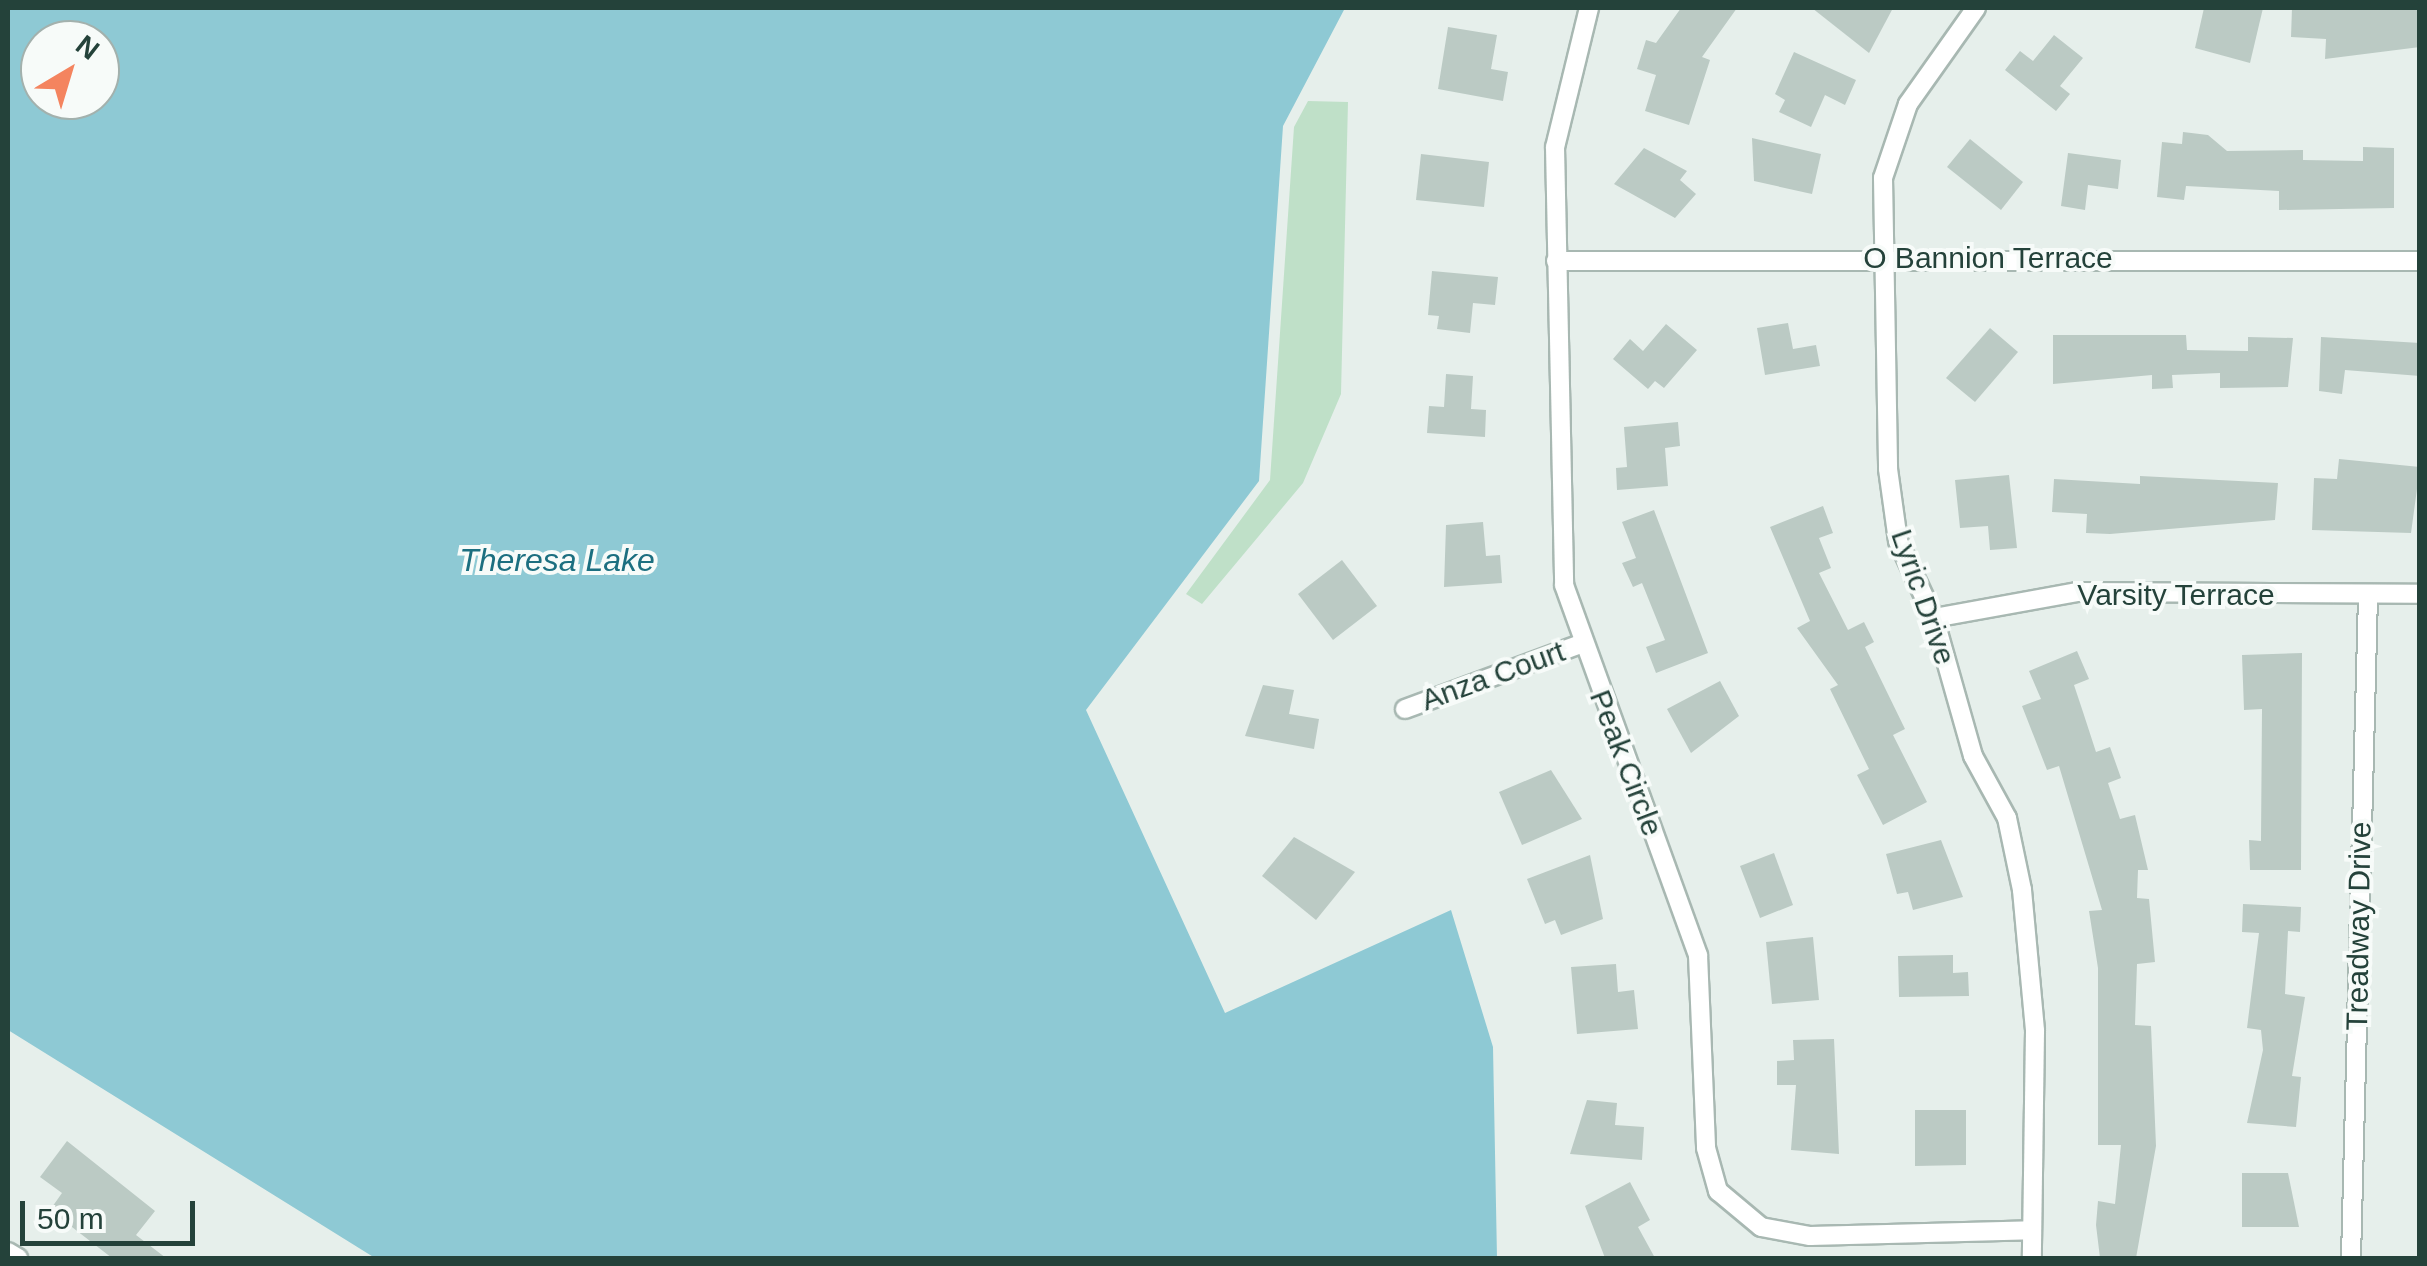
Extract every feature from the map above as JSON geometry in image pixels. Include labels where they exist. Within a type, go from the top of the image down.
[{"type":"street","name":"Peak Circle","points":[[1590,8],[1555,147],[1555,495],[1581,644],[1698,956],[1706,1148],[1718,1191],[1761,1227],[1810,1236],[2032,1230]]},
{"type":"street","name":"Lyric Drive","points":[[1976,8],[1908,104],[1883,178],[1884,256],[1898,541],[1934,618],[1973,756],[2007,818],[2033,960],[2032,1258]]},
{"type":"street","name":"O Bannion Terrace","points":[[1556,260],[1884,256],[2420,261]]},
{"type":"street","name":"Varsity Terrace","points":[[1934,618],[2077,592],[2420,594]]},
{"type":"street","name":"Treadway Drive","points":[[2351,1258],[2368,594]]},
{"type":"street","name":"Anza Court","points":[[1406,709],[1581,644]]},
{"type":"street","points":[[8,1252],[18,1258]]},
{"type":"green space","points":[[1308,101],[1348,102],[1341,394],[1303,483],[1202,604],[1186,594],[1270,480],[1294,127]]},
{"type":"water","name":"Theresa Lake","points":[[8,8],[1345,8],[1283,126],[1259,481],[1086,710],[1225,1013],[1451,910],[1493,1047],[1497,1258],[375,1258],[8,1030]]},
{"type":"building","points":[[1681,8],[1737,8],[1702,57],[1710,60],[1689,125],[1645,111],[1656,75],[1637,69],[1646,40],[1656,43]]},
{"type":"building","points":[[1812,8],[1893,8],[1869,53]]},
{"type":"building","points":[[2204,8],[2263,8],[2250,63],[2195,48]]},
{"type":"building","points":[[2292,8],[2420,8],[2420,47],[2325,59],[2326,39],[2291,37]]},
{"type":"building","points":[[1448,27],[1497,35],[1491,69],[1508,72],[1503,101],[1438,89]]},
{"type":"building","points":[[2054,35],[2083,58],[2060,86],[2070,94],[2056,111],[2005,70],[2020,51],[2033,61]]},
{"type":"building","points":[[1794,52],[1856,80],[1845,105],[1825,95],[1811,127],[1779,112],[1785,100],[1775,94]]},
{"type":"building","points":[[2183,132],[2208,135],[2227,151],[2303,150],[2303,160],[2363,161],[2363,147],[2394,148],[2394,208],[2279,210],[2279,191],[2186,186],[2184,200],[2157,197],[2162,142],[2182,144]]},
{"type":"building","points":[[1752,138],[1821,154],[1812,194],[1754,181]]},
{"type":"building","points":[[1970,139],[2023,182],[2001,210],[1947,167]]},
{"type":"building","points":[[1644,148],[1687,171],[1680,180],[1696,194],[1675,218],[1614,184]]},
{"type":"building","points":[[2068,153],[2121,160],[2118,189],[2088,185],[2085,210],[2061,206]]},
{"type":"building","points":[[1421,154],[1489,162],[1484,207],[1416,200]]},
{"type":"building","points":[[1432,271],[1498,277],[1495,305],[1473,303],[1470,333],[1437,329],[1439,316],[1428,315]]},
{"type":"building","points":[[1788,323],[1793,349],[1816,345],[1820,366],[1765,375],[1757,328]]},
{"type":"building","points":[[1666,324],[1697,350],[1664,388],[1655,381],[1648,389],[1613,359],[1630,339],[1643,351]]},
{"type":"building","points":[[1990,328],[2018,352],[1975,402],[1946,378]]},
{"type":"building","points":[[2053,335],[2186,335],[2187,350],[2248,351],[2248,337],[2293,338],[2288,387],[2220,388],[2220,373],[2172,375],[2173,388],[2152,389],[2152,375],[2053,384]]},
{"type":"building","points":[[2321,337],[2420,343],[2420,376],[2345,370],[2342,394],[2319,391]]},
{"type":"building","points":[[1446,374],[1473,376],[1471,409],[1486,410],[1485,437],[1427,433],[1429,406],[1444,407]]},
{"type":"building","points":[[1678,422],[1680,446],[1665,448],[1668,486],[1617,490],[1616,468],[1627,467],[1624,427]]},
{"type":"building","points":[[2339,459],[2420,467],[2411,533],[2312,530],[2314,478],[2337,479]]},
{"type":"building","points":[[2009,475],[2017,548],[1990,550],[1988,526],[1960,528],[1955,480]]},
{"type":"building","points":[[2140,476],[2278,483],[2275,520],[2110,534],[2086,533],[2087,514],[2052,512],[2054,479],[2140,484]]},
{"type":"building","points":[[1823,506],[1833,533],[1819,538],[1831,568],[1819,573],[1848,630],[1864,622],[1874,642],[1865,647],[1905,729],[1893,735],[1927,802],[1883,825],[1857,775],[1869,769],[1830,689],[1838,685],[1797,628],[1810,621],[1770,527]]},
{"type":"building","points":[[1654,510],[1708,653],[1656,673],[1646,647],[1665,640],[1642,583],[1633,587],[1622,563],[1636,558],[1622,522]]},
{"type":"building","points":[[1483,522],[1486,556],[1500,555],[1502,583],[1444,587],[1446,525]]},
{"type":"building","points":[[1342,560],[1377,606],[1333,640],[1298,594]]},
{"type":"building","points":[[2077,651],[2089,679],[2074,685],[2096,752],[2110,747],[2121,778],[2108,783],[2120,819],[2135,815],[2148,870],[2138,870],[2137,898],[2149,899],[2155,962],[2137,964],[2135,1025],[2151,1026],[2156,1146],[2136,1258],[2100,1258],[2096,1225],[2098,1201],[2115,1204],[2121,1145],[2098,1145],[2098,968],[2089,911],[2102,910],[2059,766],[2047,770],[2022,706],[2041,699],[2029,671]]},
{"type":"building","points":[[2302,653],[2301,870],[2250,870],[2249,840],[2261,841],[2262,709],[2244,710],[2242,655]]},
{"type":"building","points":[[1720,681],[1739,716],[1691,753],[1667,709]]},
{"type":"building","points":[[1263,685],[1294,690],[1289,714],[1319,719],[1314,749],[1245,736]]},
{"type":"building","points":[[1551,770],[1582,819],[1522,845],[1499,792]]},
{"type":"building","points":[[1294,837],[1355,872],[1316,920],[1262,876]]},
{"type":"building","points":[[1941,840],[1963,897],[1913,910],[1908,892],[1897,894],[1886,854]]},
{"type":"building","points":[[1774,853],[1793,905],[1760,918],[1740,866]]},
{"type":"building","points":[[1590,855],[1603,919],[1561,935],[1555,920],[1545,924],[1527,879]]},
{"type":"building","points":[[2243,904],[2301,907],[2300,932],[2288,931],[2285,994],[2305,997],[2292,1076],[2301,1077],[2296,1127],[2247,1123],[2263,1050],[2261,1030],[2247,1028],[2259,933],[2242,932]]},
{"type":"building","points":[[1813,937],[1819,1000],[1772,1004],[1766,942]]},
{"type":"building","points":[[1953,955],[1953,973],[1968,972],[1969,996],[1899,997],[1898,956]]},
{"type":"building","points":[[1616,964],[1618,992],[1634,990],[1638,1029],[1577,1034],[1571,967]]},
{"type":"building","points":[[1834,1039],[1839,1154],[1791,1150],[1796,1085],[1777,1085],[1777,1061],[1794,1060],[1793,1040]]},
{"type":"building","points":[[1587,1100],[1617,1103],[1615,1125],[1644,1127],[1642,1160],[1570,1154]]},
{"type":"building","points":[[1915,1110],[1966,1110],[1966,1165],[1915,1166]]},
{"type":"building","points":[[67,1141],[155,1211],[136,1235],[166,1258],[112,1258],[50,1210],[62,1193],[40,1177]]},
{"type":"building","points":[[2242,1173],[2288,1173],[2299,1227],[2242,1227]]},
{"type":"building","points":[[1630,1182],[1650,1220],[1638,1227],[1655,1258],[1605,1258],[1585,1206]]}]
